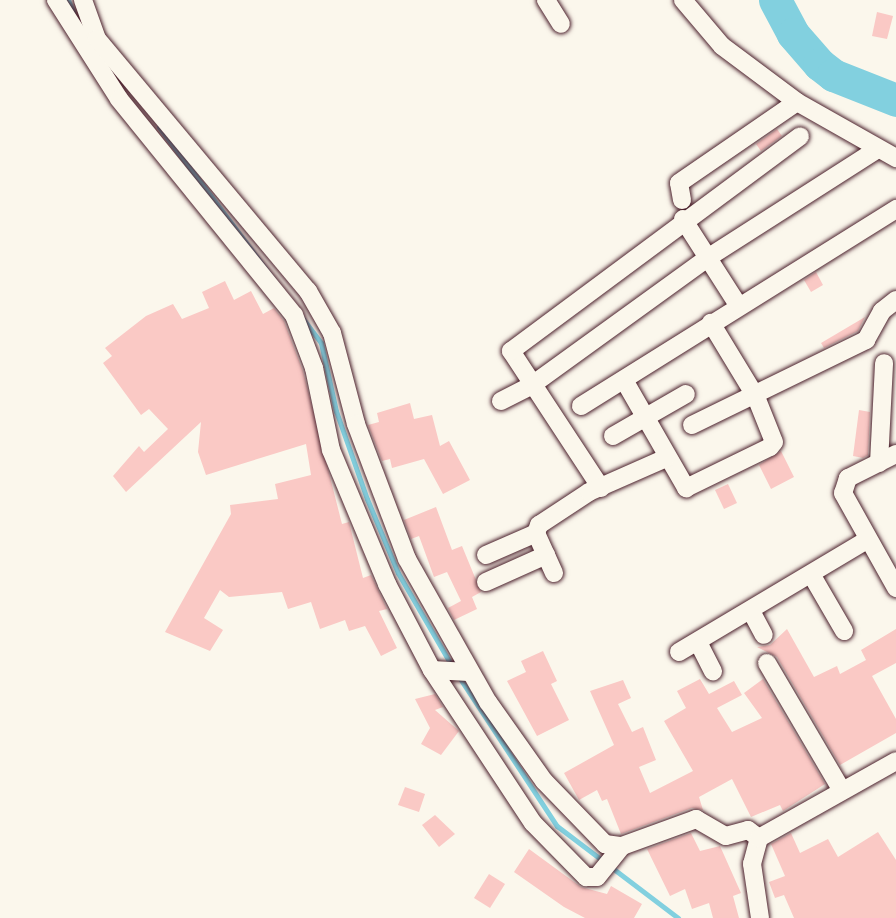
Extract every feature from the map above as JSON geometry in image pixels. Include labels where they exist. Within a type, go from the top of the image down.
[{"type":"street","points":[[56,0],[75,38],[124,106],[294,315],[314,368],[331,450],[375,547],[434,670],[532,823],[586,877],[597,877],[611,863],[622,846]]},
{"type":"street","points":[[83,0],[97,39],[308,291],[332,333],[356,424],[402,558],[467,671],[569,813],[605,844],[622,846],[696,819],[726,836],[748,830],[759,838]]},
{"type":"street","points":[[546,0],[561,24]]},
{"type":"street","points":[[683,0],[716,40],[797,102],[896,158]]},
{"type":"street","points":[[682,200],[679,183],[797,102]]},
{"type":"street","points":[[601,488],[511,351],[683,219],[800,136]]},
{"type":"street","points":[[501,401],[532,385],[709,257],[878,149]]},
{"type":"street","points":[[581,406],[738,305],[896,209]]},
{"type":"street","points":[[683,219],[738,305]]},
{"type":"street","points":[[692,425],[756,397],[866,340],[882,311],[896,300]]},
{"type":"street","points":[[624,380],[680,484],[692,488],[770,447],[774,442],[756,397],[711,323]]},
{"type":"street","points":[[879,463],[884,363]]},
{"type":"street","points":[[613,436],[686,394]]},
{"type":"street","points":[[896,453],[848,478],[843,487],[844,499],[896,588]]},
{"type":"street","points":[[554,573],[536,533],[539,525],[601,488],[666,458]]},
{"type":"street","points":[[486,555],[536,533]]},
{"type":"street","points":[[679,652],[867,540]]},
{"type":"street","points":[[375,547],[402,558]]},
{"type":"street","points":[[486,582],[546,555]]},
{"type":"street","points":[[811,574],[844,631]]},
{"type":"street","points":[[751,611],[765,635]]},
{"type":"street","points":[[698,642],[713,671]]},
{"type":"street","points":[[767,663],[842,790]]},
{"type":"street","points":[[434,670],[467,671]]},
{"type":"street","points":[[760,918],[752,864],[759,838],[896,761]]},
{"type":"building","points":[[877,12],[893,16],[887,39],[872,36]]},
{"type":"building","points":[[777,129],[782,136],[761,151],[756,144]]},
{"type":"building","points":[[816,272],[823,285],[811,292],[804,280]]},
{"type":"building","points":[[225,281],[234,300],[251,291],[263,314],[274,308],[284,321],[303,371],[342,524],[349,522],[363,578],[371,575],[387,609],[379,611],[397,648],[381,656],[365,626],[349,631],[345,620],[320,629],[311,602],[288,609],[282,592],[229,597],[220,590],[204,618],[223,630],[210,651],[165,632],[231,514],[230,505],[278,499],[275,484],[311,475],[306,444],[206,475],[198,452],[201,422],[126,492],[113,476],[139,446],[144,452],[168,429],[149,409],[141,415],[103,363],[112,356],[105,348],[146,316],[173,304],[182,319],[209,308],[202,292]]},
{"type":"building","points":[[865,317],[858,331],[824,348],[821,343]]},
{"type":"building","points":[[410,403],[414,419],[432,415],[440,446],[449,441],[470,480],[443,494],[424,459],[392,468],[390,459],[382,461],[368,425],[379,422],[377,413]]},
{"type":"building","points":[[859,410],[870,412],[868,455],[863,458],[853,456]]},
{"type":"building","points":[[781,451],[794,477],[771,489],[759,465]]},
{"type":"building","points":[[728,484],[737,503],[724,509],[715,490]]},
{"type":"building","points":[[436,507],[452,550],[462,546],[481,592],[472,597],[477,609],[454,620],[448,608],[461,601],[447,572],[434,577],[419,536],[411,539],[404,520]]},
{"type":"building","points":[[787,629],[814,677],[837,666],[840,674],[866,660],[861,650],[896,629],[896,663],[872,676],[896,719],[896,733],[840,765],[777,657],[757,647],[770,645]]},
{"type":"building","points":[[543,651],[557,681],[551,684],[569,720],[537,736],[507,681],[526,672],[521,661]]},
{"type":"building","points":[[700,679],[709,694],[734,681],[742,695],[717,708],[732,732],[762,718],[744,693],[763,679],[825,784],[783,811],[780,805],[751,817],[732,779],[699,797],[703,810],[692,808],[621,834],[607,799],[602,801],[597,790],[579,800],[564,773],[614,745],[590,691],[623,680],[631,698],[618,704],[632,732],[643,727],[656,760],[639,767],[650,793],[693,771],[664,721],[686,708],[677,691]]},
{"type":"building","points":[[435,694],[443,707],[435,710],[459,731],[441,755],[421,744],[430,728],[415,699]]},
{"type":"building","points":[[405,787],[425,794],[419,812],[398,805]]},
{"type":"building","points":[[435,815],[455,834],[439,847],[422,825]]},
{"type":"building","points":[[878,832],[896,860],[896,918],[794,918],[784,895],[775,898],[769,882],[785,876],[771,844],[791,833],[800,853],[828,839],[838,857]]},
{"type":"building","points":[[691,833],[700,851],[720,846],[741,893],[733,896],[739,918],[713,918],[709,903],[692,909],[685,889],[670,896],[647,849]]},
{"type":"building","points":[[529,849],[581,887],[607,894],[611,886],[642,904],[634,918],[585,918],[564,907],[514,872]]},
{"type":"building","points":[[489,874],[505,884],[490,908],[474,898]]},
{"type":"waterway","points":[[68,0],[73,12]]},
{"type":"waterway","points":[[775,0],[793,34],[819,64],[833,75],[896,100]]},
{"type":"waterway","points":[[159,127],[321,343],[336,411],[367,499],[398,573],[452,666]]},
{"type":"waterway","points":[[457,674],[557,826],[678,918]]}]
